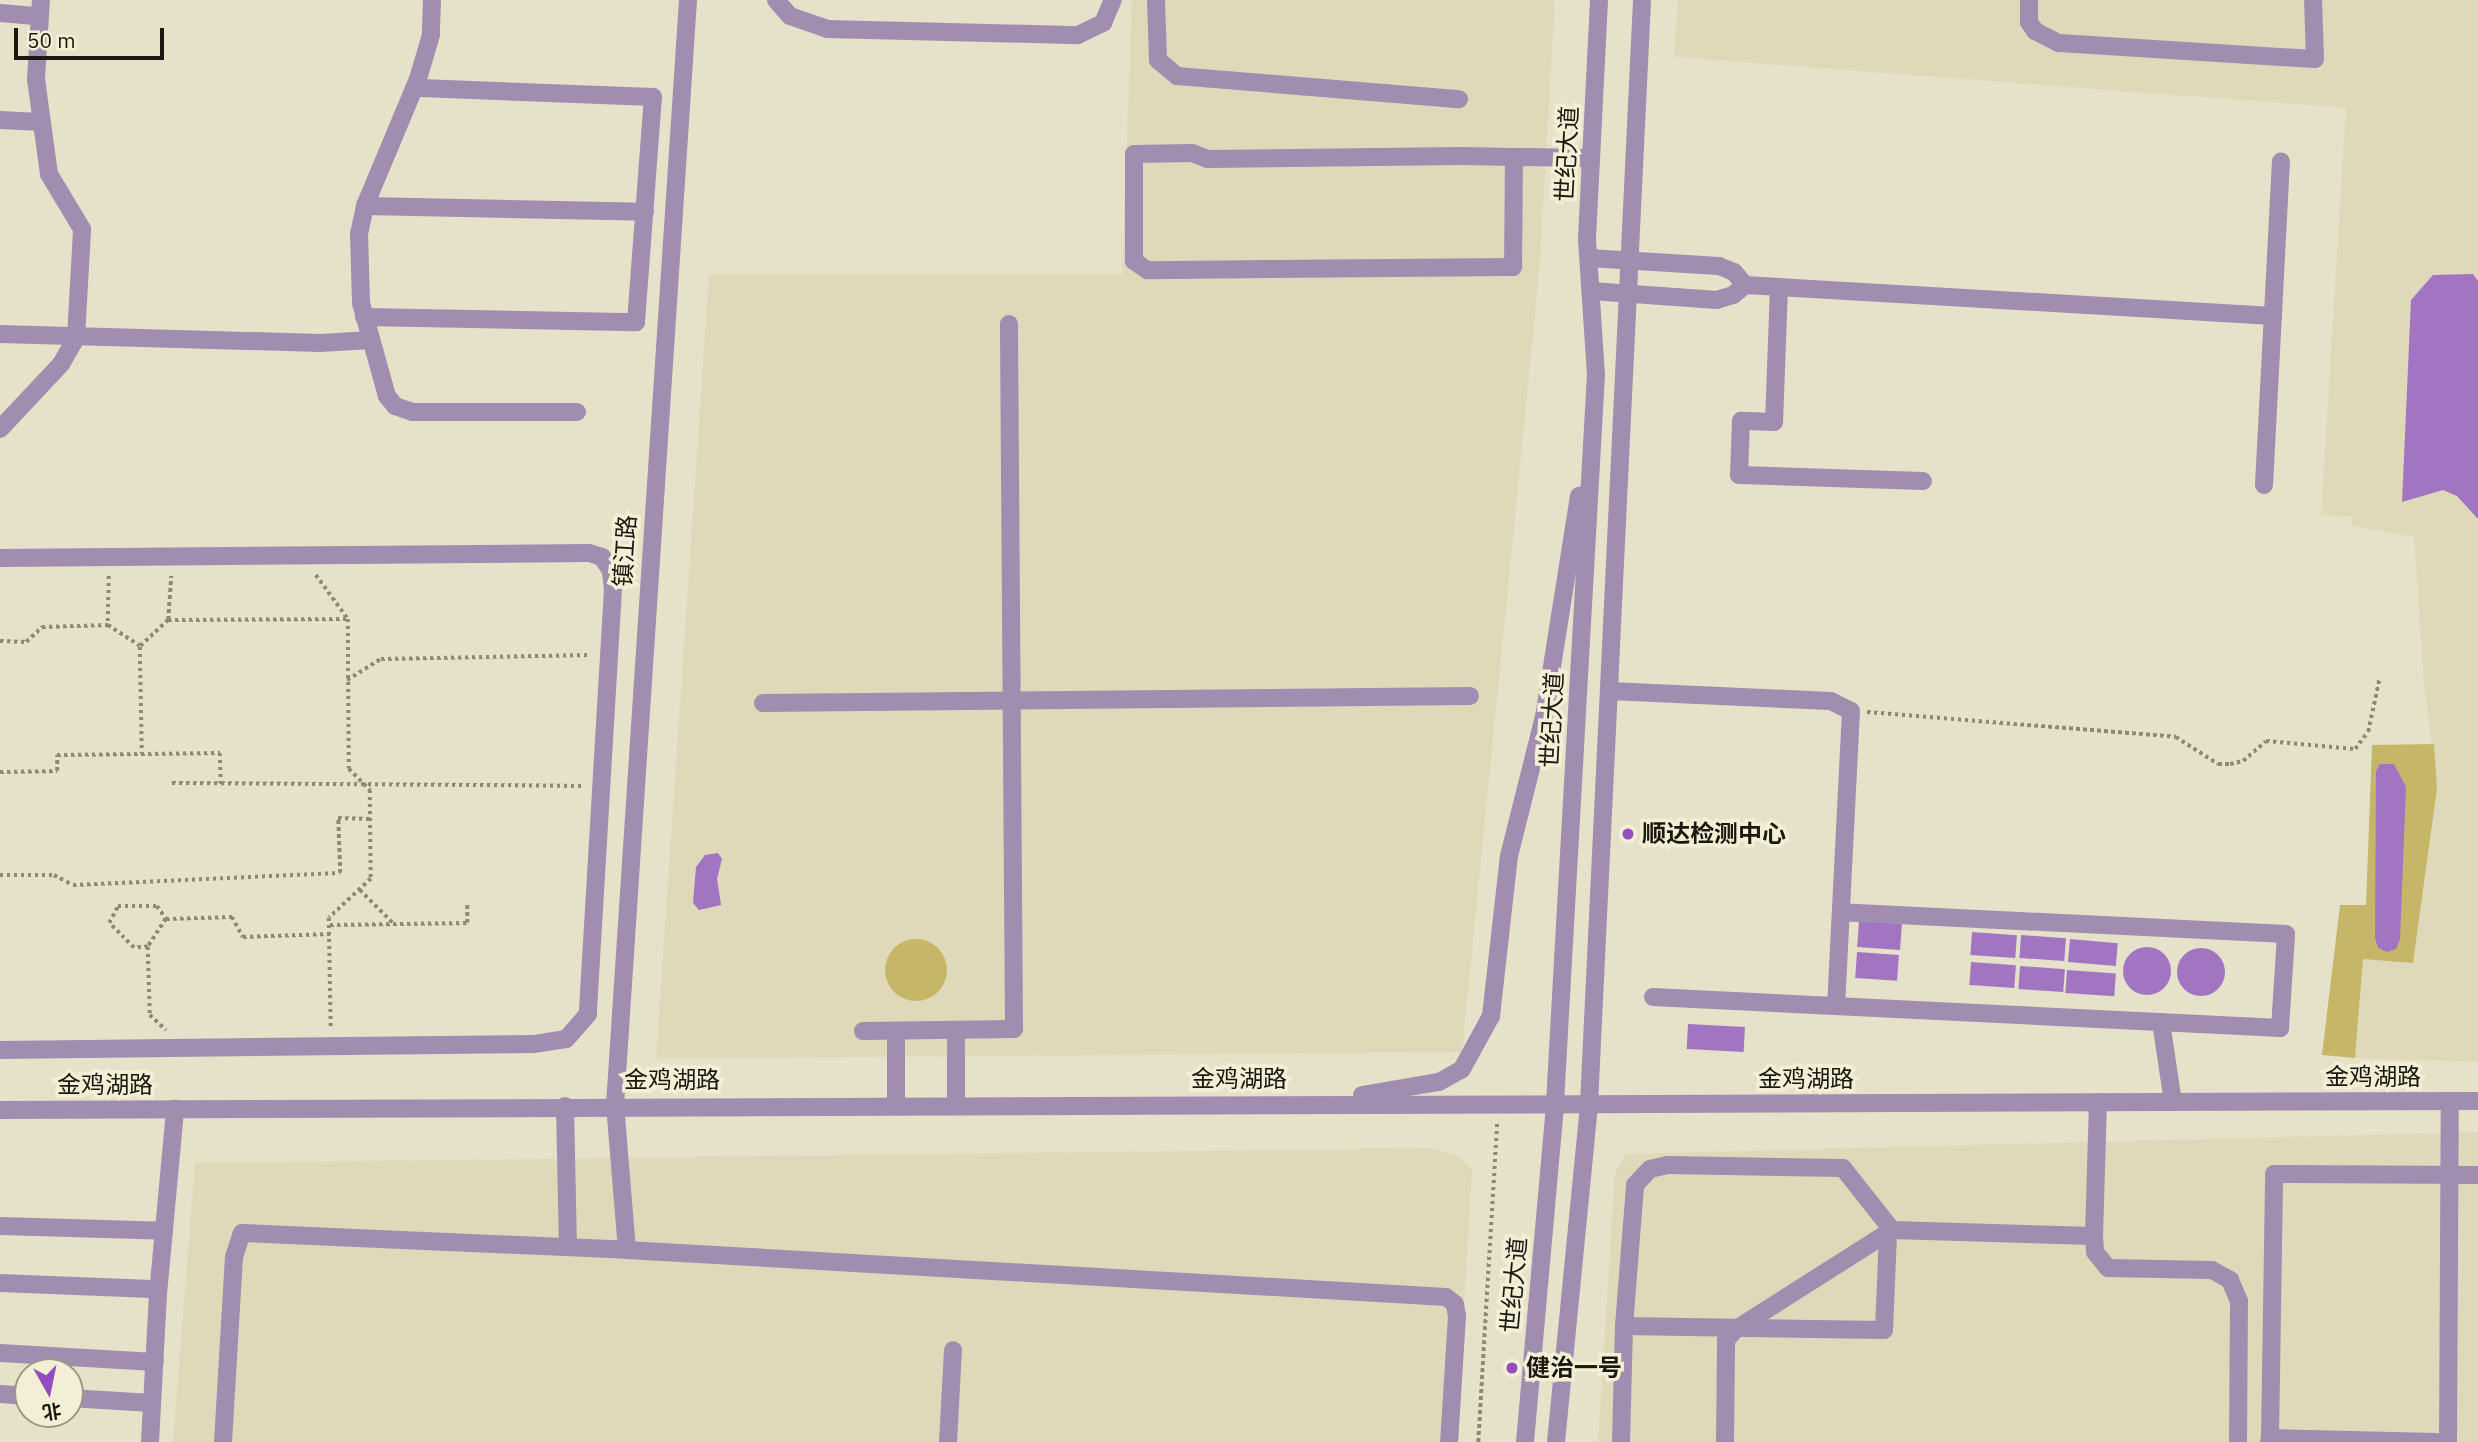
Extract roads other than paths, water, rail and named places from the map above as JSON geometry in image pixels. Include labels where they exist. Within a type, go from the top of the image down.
[{"type":"street","points":[[432,0],[431,35],[414,88],[365,206],[357,265],[365,317],[387,396],[395,406],[412,412],[577,412]]},
{"type":"street","name":"镇江路","points":[[626,1250],[615,1105],[688,0]]},
{"type":"street","points":[[776,0],[790,16],[827,29],[1078,35],[1103,23],[1113,0]]},
{"type":"street","points":[[1156,0],[1158,60],[1177,76],[1459,99]]},
{"type":"street","name":"世纪大道","points":[[1525,1442],[1555,1103],[1596,375],[1588,258],[1598,0]]},
{"type":"street","points":[[1556,1442],[1589,1104],[1642,0]]},
{"type":"street","points":[[2029,0],[2029,22],[2035,31],[2059,43],[2315,60],[2313,0]]},
{"type":"street","points":[[0,13],[40,8],[36,79],[49,174],[82,229],[76,338],[61,364],[0,429]]},
{"type":"street","points":[[365,317],[636,322],[653,97],[414,88]]},
{"type":"street","points":[[0,120],[41,122]]},
{"type":"street","points":[[1514,157],[1513,267],[1147,270],[1134,261],[1134,154],[1192,153],[1208,159],[1514,157],[1591,158]]},
{"type":"street","points":[[2264,485],[2281,161]]},
{"type":"street","points":[[365,206],[645,212]]},
{"type":"street","points":[[1588,258],[1718,266],[1734,272],[1745,285]]},
{"type":"street","points":[[1591,291],[1717,300],[1733,295],[1745,285],[2273,316]]},
{"type":"street","points":[[1779,287],[1774,422],[1741,421],[1739,475],[1923,481]]},
{"type":"street","points":[[863,1031],[1014,1030],[1009,324]]},
{"type":"street","points":[[0,334],[320,343],[371,340]]},
{"type":"street","points":[[1308,1103],[1439,1082],[1462,1069],[1491,1016],[1509,856],[1560,631],[1596,375]]},
{"type":"street","points":[[0,558],[595,555],[611,571],[609,655],[589,1014],[580,1029],[551,1043],[0,1050]]},
{"type":"street","points":[[1610,691],[1831,701],[1851,711],[1836,1006]]},
{"type":"street","points":[[763,704],[1470,696]]},
{"type":"street","points":[[1653,997],[2280,1028],[2286,934],[1842,912]]},
{"type":"street","points":[[2161,1022],[2173,1102]]},
{"type":"street","points":[[956,1030],[956,1104]]},
{"type":"street","points":[[896,1031],[896,1104]]},
{"type":"street","points":[[2448,1442],[2450,1101]]},
{"type":"street","name":"金鸡湖路","points":[[0,1110],[615,1105],[2478,1101]]},
{"type":"street","points":[[2098,1102],[2095,1252],[2108,1268],[2212,1270],[2230,1280],[2239,1301],[2238,1442]]},
{"type":"street","points":[[565,1106],[568,1247]]},
{"type":"street","points":[[150,1442],[158,1294],[175,1109]]},
{"type":"street","points":[[1621,1442],[1624,1326],[1635,1185],[1650,1169],[1668,1165],[1843,1168],[1890,1231],[1884,1330],[1624,1326]]},
{"type":"street","points":[[2435,1442],[2269,1440],[2274,1174],[2478,1175]]},
{"type":"street","points":[[0,1226],[163,1231]]},
{"type":"street","points":[[1726,1442],[1727,1339],[1736,1329],[1890,1231],[2094,1236]]},
{"type":"street","points":[[223,1442],[234,1257],[243,1233],[626,1250],[1446,1297],[1455,1304],[1457,1316],[1450,1442]]},
{"type":"street","points":[[0,1283],[152,1289],[158,1294]]},
{"type":"street","points":[[948,1442],[953,1350]]},
{"type":"street","points":[[0,1353],[155,1362]]},
{"type":"street","points":[[84,1399],[152,1403]]},
{"type":"place","name":"顺达检测中心","points":[[1628,834]]},
{"type":"place","name":"健治一号","points":[[1512,1368]]}]
